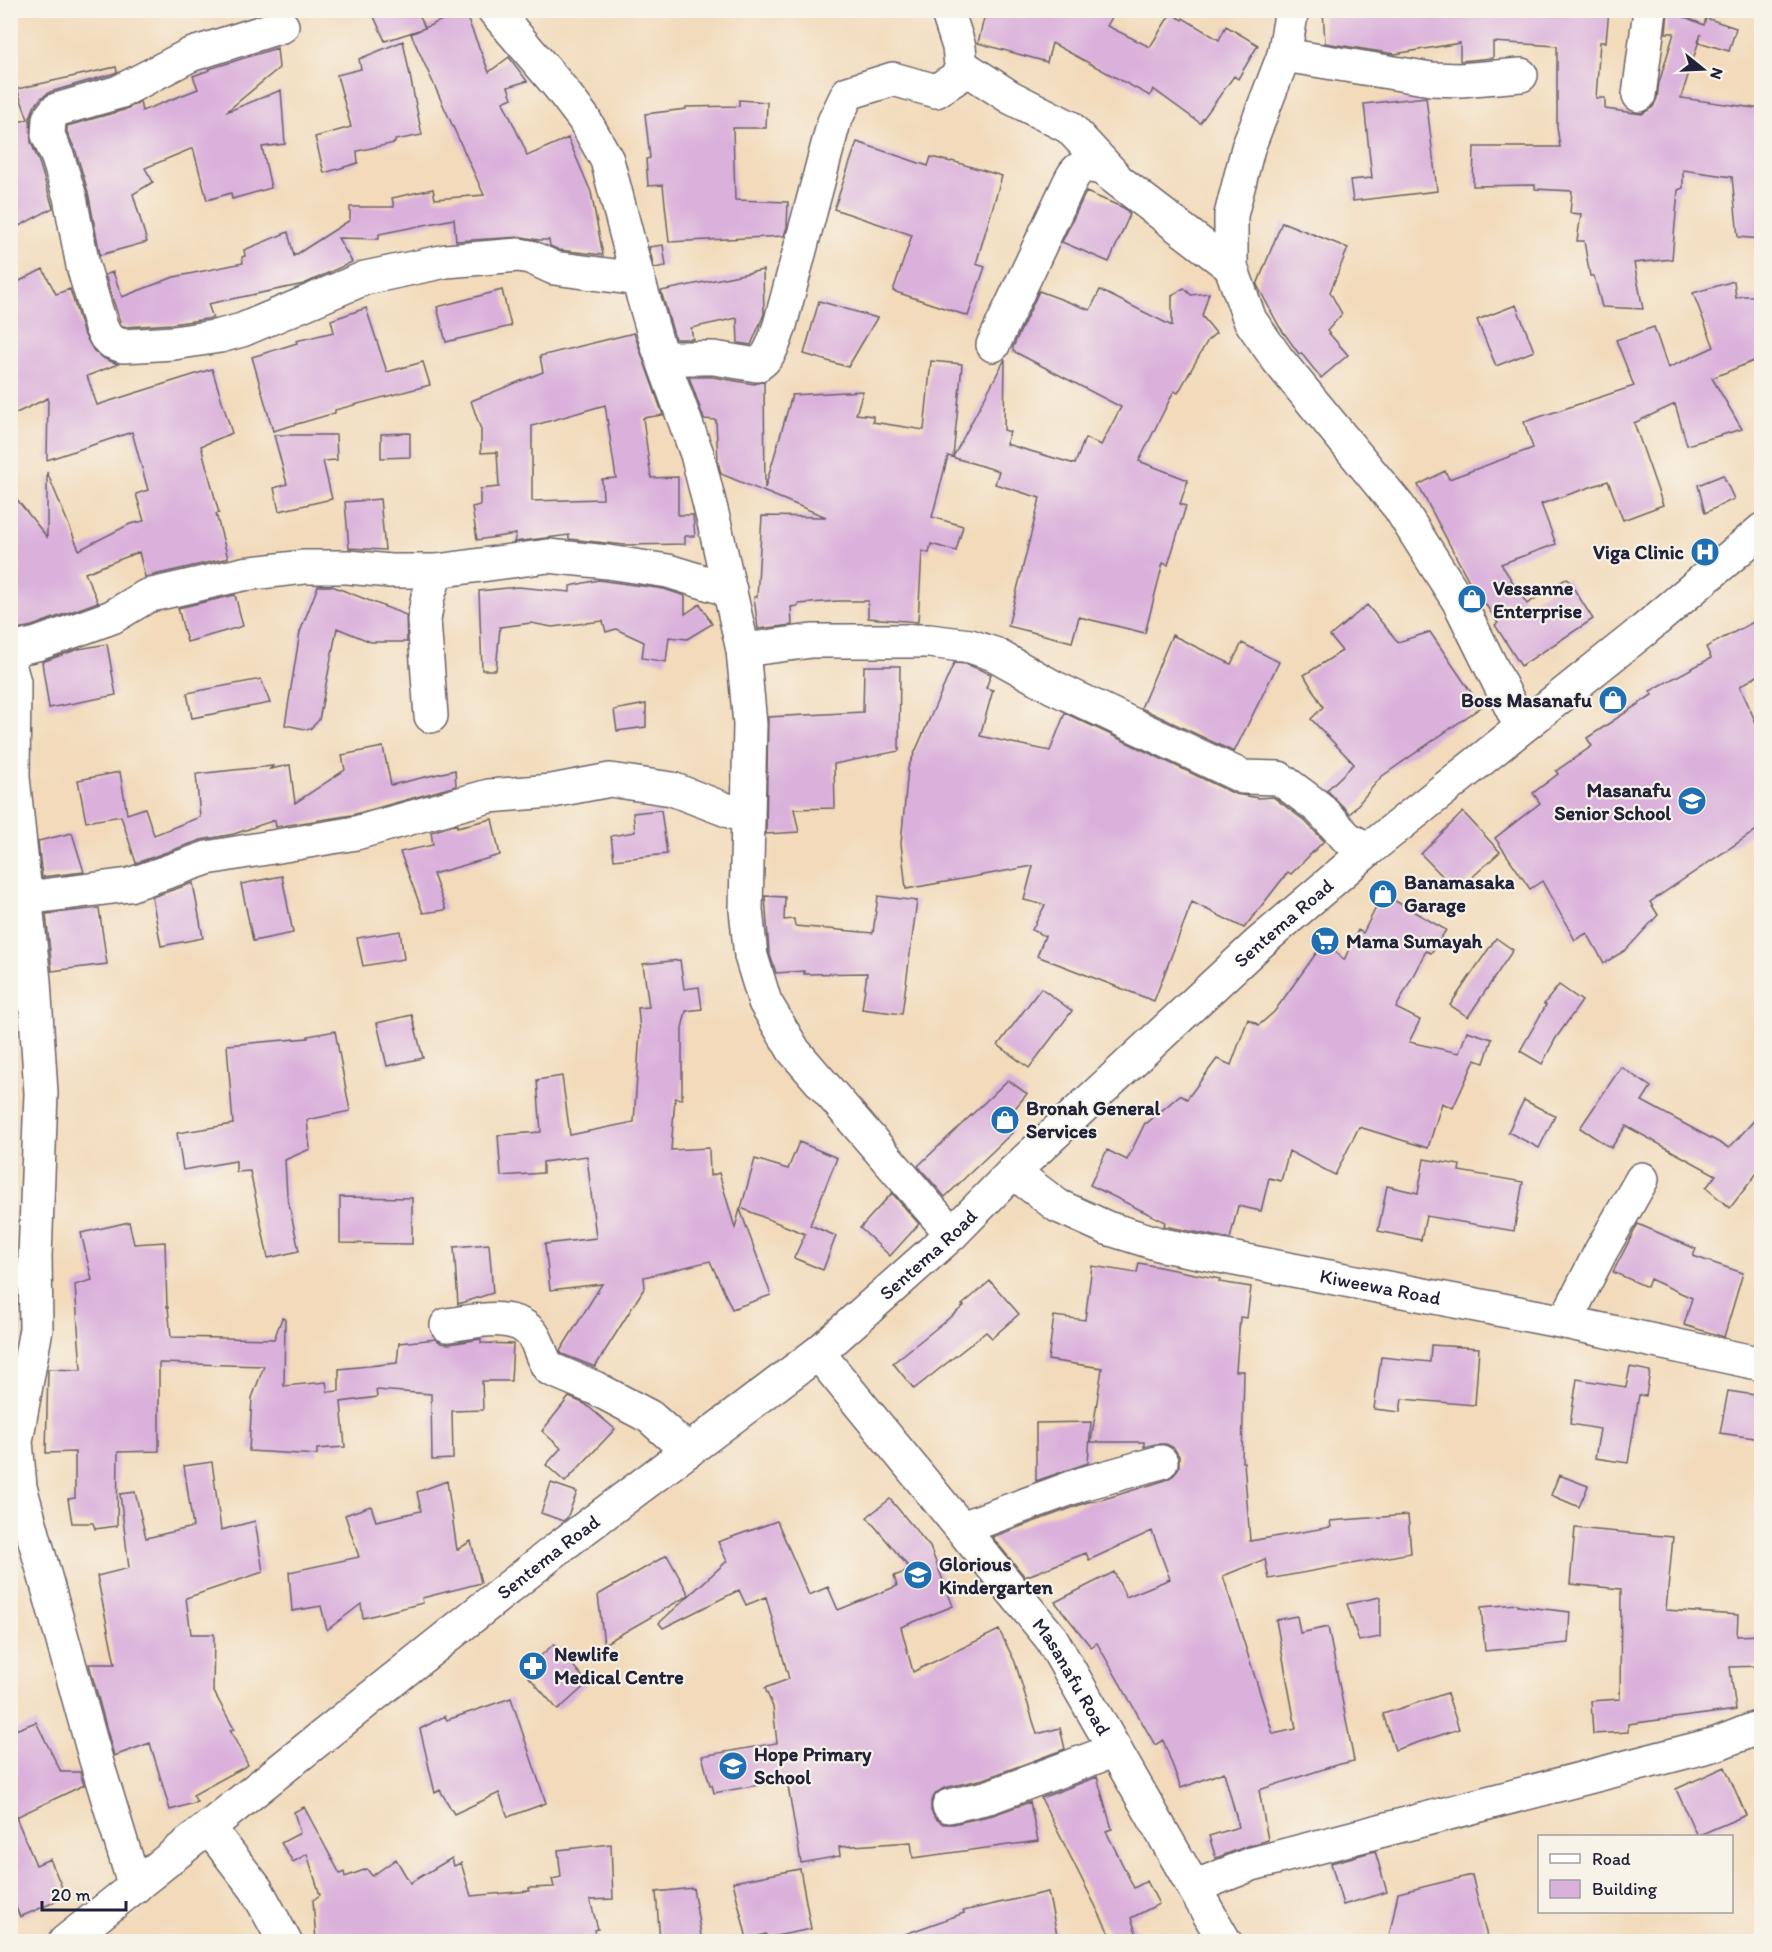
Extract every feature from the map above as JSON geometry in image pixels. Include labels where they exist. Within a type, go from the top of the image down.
[{"type":"street","points":[[494,10],[585,119],[607,160],[638,279],[662,358],[697,454],[743,650],[750,724],[746,910],[751,956],[765,1002],[794,1051],[952,1234]]},
{"type":"street","points":[[948,10],[961,65],[1010,98],[1069,127],[1119,181]]},
{"type":"street","points":[[1292,10],[1284,55],[1248,148],[1231,215],[1231,267],[1251,320],[1278,360],[1399,507],[1459,602],[1521,727]]},
{"type":"street","points":[[1639,95],[1650,10]]},
{"type":"street","points":[[282,27],[190,55],[119,92],[56,110],[49,118],[48,135],[70,197],[83,266],[101,327],[106,337],[112,342],[123,346],[174,343],[220,336],[242,330],[365,278],[446,261],[519,255],[530,257],[554,268],[638,279]]},
{"type":"street","points":[[1284,55],[1431,79],[1460,80],[1521,75]]},
{"type":"street","points":[[662,358],[714,358],[757,365],[762,362],[768,355],[780,325],[834,122],[848,93],[893,79],[936,91],[968,70]]},
{"type":"street","points":[[993,345],[1073,175],[1080,168],[1091,165],[1103,169],[1231,267]]},
{"type":"street","name":"Sentema Road","points":[[65,1941],[557,1550],[818,1353],[952,1234],[1013,1172],[1257,945],[1368,850],[1644,630],[1761,530]]},
{"type":"street","points":[[10,650],[37,644],[112,617],[147,596],[243,574],[304,567],[437,571],[548,556],[668,571],[730,590]]},
{"type":"street","points":[[431,716],[423,620],[437,571]]},
{"type":"street","points":[[743,650],[812,641],[929,641],[970,646],[994,654],[1053,687],[1243,777],[1279,778],[1318,807],[1347,838],[1368,850]]},
{"type":"street","points":[[10,668],[14,682],[12,725],[18,899],[34,981],[41,1093],[35,1257],[36,1329],[16,1442],[16,1464],[20,1487],[73,1682],[135,1887]]},
{"type":"street","points":[[18,899],[129,885],[207,858],[356,833],[489,796],[552,790],[610,780],[672,789],[748,818]]},
{"type":"street","name":"Kiweewa Road","points":[[1013,1172],[1058,1206],[1107,1228],[1162,1245],[1564,1322],[1761,1364]]},
{"type":"street","points":[[1564,1322],[1642,1179]]},
{"type":"street","points":[[447,1325],[503,1320],[517,1322],[534,1336],[545,1364],[550,1369],[595,1388],[650,1417],[688,1451]]},
{"type":"street","name":"Masanafu Road","points":[[818,1353],[1051,1638],[1225,1941]]},
{"type":"street","points":[[962,1528],[1082,1484],[1161,1462]]},
{"type":"street","points":[[1194,1887],[1252,1864],[1695,1749],[1761,1726]]},
{"type":"street","points":[[949,1806],[989,1797],[1115,1750]]},
{"type":"street","points":[[210,1828],[256,1889],[275,1933]]},
{"type":"building","points":[[371,10],[417,10],[425,28],[385,41]]},
{"type":"building","points":[[464,10],[489,72],[509,57],[527,81],[508,87],[512,98],[503,102],[527,156],[568,138],[591,192],[603,255],[559,250],[550,246],[549,240],[522,237],[456,241],[454,219],[379,234],[379,239],[338,238],[352,262],[304,284],[208,304],[213,318],[172,324],[126,327],[121,325],[105,275],[113,272],[122,297],[174,277],[243,263],[244,250],[288,232],[294,256],[350,220],[350,207],[394,207],[392,198],[433,189],[435,199],[484,195],[411,34]]},
{"type":"building","points":[[986,10],[1100,10],[1112,17],[1107,26],[1150,47],[1171,13],[1219,40],[1226,26],[1258,45],[1238,79],[1234,76],[1200,123],[1153,89],[1150,96],[1052,43],[1047,62],[978,43]]},
{"type":"building","points":[[1323,10],[1609,10],[1606,42],[1600,42],[1596,98],[1605,98],[1605,109],[1642,114],[1653,107],[1657,98],[1659,83],[1674,33],[1666,33],[1668,10],[1704,25],[1706,18],[1736,28],[1729,51],[1698,42],[1681,98],[1761,109],[1761,239],[1738,237],[1732,177],[1683,170],[1683,188],[1678,190],[1672,259],[1634,263],[1643,309],[1602,307],[1594,276],[1590,276],[1584,241],[1577,241],[1581,214],[1570,213],[1572,191],[1535,189],[1535,185],[1473,186],[1474,147],[1560,147],[1557,127],[1557,46],[1493,42],[1493,58],[1460,61],[1460,43],[1395,54],[1325,43]]},
{"type":"building","points":[[403,41],[422,135],[357,151],[358,163],[324,173],[315,137],[351,127],[337,75],[361,69],[359,59]]},
{"type":"building","points":[[277,48],[279,68],[226,112],[281,90],[285,144],[262,147],[271,188],[232,199],[231,193],[207,200],[193,148],[145,168],[153,182],[133,194],[147,242],[100,255],[88,192],[76,152],[67,132],[67,126],[124,110],[140,102],[142,111],[198,89],[193,76]]},
{"type":"building","points":[[116,67],[117,72],[112,74],[50,92],[34,107],[30,118],[31,142],[53,208],[10,231],[10,125],[28,119],[17,89]]},
{"type":"building","points":[[1426,97],[1437,191],[1353,201],[1350,180],[1372,178],[1364,104]]},
{"type":"building","points":[[739,100],[767,102],[766,128],[733,128],[735,200],[788,202],[787,227],[784,236],[669,242],[663,185],[648,186],[646,159],[650,158],[645,114],[686,109],[686,107],[739,106]]},
{"type":"building","points":[[857,142],[928,166],[931,157],[1002,176],[976,264],[985,267],[968,316],[893,291],[912,235],[834,209]]},
{"type":"building","points":[[1086,192],[1124,208],[1130,214],[1109,262],[1062,242]]},
{"type":"building","points":[[1282,222],[1348,248],[1330,292],[1342,314],[1327,331],[1348,355],[1321,378],[1301,353],[1299,354],[1279,326],[1257,285]]},
{"type":"building","points":[[663,245],[666,266],[654,268],[649,247]]},
{"type":"building","points":[[43,269],[56,294],[70,289],[83,332],[94,351],[118,364],[87,376],[97,405],[212,369],[232,433],[201,446],[228,558],[145,577],[139,552],[85,573],[98,602],[32,626],[13,630],[10,623],[10,491],[47,537],[47,472],[79,550],[130,524],[144,521],[136,494],[148,490],[132,432],[47,460],[48,398],[10,416],[10,286]]},
{"type":"building","points":[[763,270],[764,314],[751,345],[738,343],[737,318],[691,328],[693,339],[675,339],[661,291]]},
{"type":"building","points":[[1734,281],[1736,298],[1761,296],[1761,358],[1712,378],[1742,429],[1687,445],[1675,404],[1634,423],[1663,505],[1623,520],[1608,481],[1541,504],[1556,544],[1501,564],[1527,604],[1567,578],[1593,619],[1521,666],[1495,625],[1498,623],[1470,583],[1418,485],[1445,471],[1449,479],[1533,448],[1524,422],[1634,386],[1616,340],[1654,327],[1668,368],[1714,347],[1693,293]]},
{"type":"building","points":[[1184,288],[1191,295],[1209,293],[1202,316],[1216,333],[1208,340],[1178,393],[1174,391],[1139,461],[1188,480],[1180,504],[1186,506],[1168,565],[1163,563],[1145,633],[1079,617],[1072,642],[1008,626],[1040,498],[995,484],[999,471],[948,456],[932,517],[963,526],[956,551],[931,544],[929,553],[922,551],[918,622],[868,618],[868,601],[838,601],[798,604],[798,606],[791,607],[792,625],[758,629],[754,597],[757,597],[762,516],[826,517],[721,474],[718,462],[716,420],[704,419],[689,377],[712,377],[754,384],[764,381],[765,488],[792,395],[863,391],[856,414],[873,416],[873,422],[924,430],[931,361],[962,364],[953,457],[1005,359],[1004,430],[1010,432],[1006,444],[1075,464],[1085,438],[1101,445],[1121,407],[1013,351],[1039,291],[1090,310],[1100,290],[1172,326],[1172,295]]},
{"type":"building","points":[[502,290],[511,326],[446,342],[437,307]]},
{"type":"building","points":[[819,301],[877,318],[848,367],[804,354]]},
{"type":"building","points":[[1516,305],[1534,351],[1496,366],[1477,320]]},
{"type":"building","points":[[366,308],[387,372],[423,362],[430,385],[335,410],[335,413],[273,431],[252,357],[297,343],[296,341],[334,332],[331,320]]},
{"type":"building","points":[[634,333],[663,415],[643,418],[651,478],[678,477],[678,515],[693,515],[695,536],[685,536],[685,544],[624,545],[569,539],[569,535],[514,542],[516,534],[477,540],[472,507],[480,505],[480,489],[499,487],[497,452],[481,453],[481,430],[471,401],[543,372],[540,356]],"holes":[[[605,405],[616,478],[602,479],[603,499],[532,501],[532,426]]]},
{"type":"building","points":[[410,433],[410,457],[381,458],[381,434]]},
{"type":"building","points":[[274,435],[336,435],[337,460],[323,461],[332,499],[279,511],[274,488],[287,484]]},
{"type":"building","points":[[1723,475],[1734,499],[1705,513],[1698,485]]},
{"type":"building","points":[[380,499],[385,550],[349,548],[345,502]]},
{"type":"building","points":[[598,580],[664,589],[685,596],[685,614],[700,604],[712,624],[687,639],[669,637],[666,662],[642,658],[644,642],[616,629],[606,632],[603,621],[552,627],[531,623],[500,627],[496,670],[482,670],[479,591],[518,587],[570,592],[570,586]]},
{"type":"building","points":[[318,586],[332,586],[406,615],[407,642],[371,642],[337,628],[319,720],[310,729],[305,729],[285,725],[300,632]]},
{"type":"building","points":[[235,595],[243,626],[187,642],[178,608]]},
{"type":"building","points":[[1367,605],[1398,642],[1430,632],[1481,707],[1381,777],[1350,814],[1327,790],[1354,764],[1311,719],[1323,707],[1304,675],[1342,651],[1330,636]]},
{"type":"building","points":[[1761,618],[1761,674],[1740,686],[1756,723],[1761,721],[1761,827],[1650,902],[1658,915],[1626,950],[1604,963],[1587,933],[1575,940],[1542,881],[1530,889],[1495,838],[1540,803],[1533,793],[1558,774],[1556,771],[1592,746],[1587,738],[1652,695],[1650,691],[1711,658],[1706,647]]},
{"type":"building","points":[[1172,635],[1231,664],[1242,643],[1279,662],[1234,752],[1141,708]]},
{"type":"building","points":[[107,644],[116,695],[49,708],[42,662],[79,649]]},
{"type":"building","points":[[954,663],[966,664],[991,674],[986,688],[993,690],[980,736],[1050,751],[1065,713],[1235,794],[1259,798],[1273,797],[1305,821],[1324,841],[1291,874],[1288,872],[1244,928],[1192,902],[1154,1001],[1037,956],[1045,936],[1032,930],[1045,905],[1024,900],[1033,866],[906,889],[901,843],[908,768]]},
{"type":"building","points":[[864,666],[900,666],[899,751],[834,764],[835,808],[794,809],[799,832],[766,834],[768,717],[863,712]]},
{"type":"building","points":[[261,679],[270,703],[192,718],[187,693]]},
{"type":"building","points":[[646,704],[646,727],[617,731],[614,710]]},
{"type":"building","points":[[383,747],[391,785],[455,770],[456,786],[352,815],[276,827],[275,820],[234,834],[201,840],[136,863],[121,816],[86,822],[78,780],[120,772],[127,814],[145,808],[154,835],[200,817],[196,774],[273,766],[270,769],[290,765],[295,803],[345,770],[342,755]]},
{"type":"building","points":[[661,810],[667,854],[614,860],[611,836],[635,832],[633,813]]},
{"type":"building","points":[[1463,812],[1500,852],[1457,891],[1421,854]]},
{"type":"building","points":[[492,819],[500,855],[433,874],[446,910],[423,913],[400,852],[433,845],[431,832],[457,824],[457,827]]},
{"type":"building","points":[[72,833],[84,872],[42,877],[38,841]]},
{"type":"building","points":[[282,876],[293,933],[253,941],[241,884]]},
{"type":"building","points":[[193,883],[203,938],[161,946],[152,897]]},
{"type":"building","points":[[1383,894],[1446,930],[1431,953],[1426,951],[1396,1008],[1420,1020],[1409,1042],[1459,1053],[1467,1031],[1492,1039],[1484,1063],[1475,1060],[1453,1108],[1442,1103],[1428,1148],[1359,1127],[1335,1175],[1289,1151],[1281,1181],[1269,1178],[1261,1211],[1238,1206],[1230,1239],[1164,1226],[1165,1222],[1090,1185],[1107,1150],[1127,1160],[1145,1123],[1180,1095],[1187,1099],[1217,1059],[1231,1065],[1248,1019],[1259,1025],[1274,1012],[1325,941],[1344,960],[1358,930],[1363,933]]},
{"type":"building","points":[[765,896],[785,897],[784,920],[794,919],[795,926],[873,933],[878,896],[917,901],[902,1014],[862,1009],[867,973],[804,974],[804,971],[776,973],[769,952]]},
{"type":"building","points":[[99,908],[107,964],[52,971],[46,914]]},
{"type":"building","points":[[400,931],[404,959],[363,966],[357,938]]},
{"type":"building","points":[[1496,938],[1513,950],[1468,1017],[1450,1005]]},
{"type":"building","points":[[680,960],[684,989],[699,987],[702,1009],[686,1011],[682,1028],[682,1099],[675,1098],[671,1150],[709,1148],[710,1176],[719,1173],[735,1228],[740,1209],[771,1295],[732,1309],[710,1261],[644,1277],[645,1287],[595,1367],[562,1354],[560,1351],[602,1284],[550,1290],[545,1244],[596,1238],[587,1156],[543,1162],[543,1173],[501,1176],[498,1135],[541,1132],[537,1080],[562,1076],[570,1135],[634,1122],[640,1031],[638,1008],[649,1007],[643,964]]},
{"type":"building","points":[[1559,985],[1582,1001],[1556,1038],[1542,1064],[1520,1051],[1546,1005],[1544,1004]]},
{"type":"building","points":[[1041,988],[1072,1011],[1029,1068],[998,1045]]},
{"type":"building","points":[[412,1015],[423,1058],[387,1066],[377,1023]]},
{"type":"building","points":[[335,1031],[350,1111],[307,1120],[310,1149],[285,1160],[287,1195],[299,1251],[268,1258],[250,1171],[236,1172],[236,1161],[183,1170],[177,1133],[233,1124],[227,1045],[308,1038],[308,1036]]},
{"type":"building","points":[[1621,1067],[1651,1087],[1642,1101],[1729,1148],[1761,1113],[1761,1168],[1730,1208],[1706,1188],[1716,1175],[1626,1126],[1611,1148],[1580,1128]]},
{"type":"building","points":[[1008,1080],[1027,1094],[1005,1120],[1014,1131],[945,1197],[918,1166]]},
{"type":"building","points":[[1524,1100],[1555,1116],[1539,1148],[1508,1132]]},
{"type":"building","points":[[799,1142],[837,1158],[810,1225],[836,1236],[823,1270],[794,1258],[805,1234],[741,1208],[755,1159],[788,1169]]},
{"type":"building","points":[[1424,1159],[1460,1165],[1459,1171],[1523,1182],[1514,1231],[1426,1216],[1421,1240],[1378,1231],[1387,1186],[1418,1193]]},
{"type":"building","points":[[892,1193],[919,1224],[890,1256],[860,1228]]},
{"type":"building","points":[[340,1197],[412,1198],[412,1244],[340,1243]]},
{"type":"building","points":[[129,1222],[134,1244],[165,1242],[167,1307],[171,1337],[274,1339],[282,1318],[285,1319],[284,1386],[326,1382],[328,1392],[339,1391],[339,1369],[397,1363],[399,1343],[436,1339],[441,1343],[449,1344],[481,1339],[481,1343],[513,1344],[511,1381],[482,1381],[483,1410],[452,1411],[453,1459],[432,1460],[431,1394],[376,1390],[377,1397],[341,1402],[345,1447],[317,1449],[317,1455],[249,1451],[252,1398],[264,1366],[159,1363],[159,1451],[118,1452],[117,1526],[95,1529],[93,1523],[72,1523],[68,1499],[75,1498],[75,1452],[46,1453],[48,1369],[81,1370],[75,1285],[92,1280],[81,1233]]},
{"type":"building","points":[[1638,1224],[1696,1249],[1693,1256],[1743,1273],[1724,1337],[1684,1325],[1692,1298],[1650,1279],[1647,1287],[1613,1272]]},
{"type":"building","points":[[489,1244],[493,1293],[458,1304],[454,1247]]},
{"type":"building","points":[[1139,1263],[1220,1279],[1219,1282],[1251,1287],[1247,1318],[1240,1317],[1236,1371],[1244,1371],[1242,1462],[1244,1462],[1250,1541],[1331,1527],[1330,1521],[1408,1515],[1411,1553],[1269,1579],[1265,1559],[1223,1576],[1273,1734],[1296,1729],[1276,1620],[1297,1616],[1300,1633],[1328,1627],[1354,1761],[1259,1790],[1268,1840],[1216,1858],[1209,1836],[1239,1827],[1224,1772],[1181,1788],[1163,1740],[1155,1745],[1097,1643],[1091,1647],[1055,1602],[1114,1572],[1126,1597],[1170,1579],[1152,1531],[1089,1560],[1086,1553],[1025,1577],[992,1537],[1088,1502],[1166,1480],[1174,1475],[1179,1467],[1179,1456],[1174,1448],[1166,1444],[1144,1447],[1144,1442],[1091,1442],[1102,1368],[1048,1360],[1054,1316],[1085,1320],[1092,1266],[1137,1273]]},
{"type":"building","points":[[990,1281],[1019,1314],[992,1338],[986,1332],[914,1389],[893,1363],[964,1306],[962,1305]]},
{"type":"building","points":[[1431,1345],[1479,1348],[1475,1405],[1402,1399],[1400,1412],[1374,1409],[1381,1357],[1430,1362]]},
{"type":"building","points":[[1630,1367],[1650,1371],[1646,1396],[1639,1395],[1628,1463],[1595,1458],[1600,1429],[1570,1424],[1577,1379],[1626,1387]]},
{"type":"building","points":[[1728,1391],[1761,1396],[1761,1439],[1720,1433]]},
{"type":"building","points":[[569,1397],[585,1404],[615,1429],[565,1482],[546,1465],[561,1448],[542,1431]]},
{"type":"building","points":[[1091,1422],[1088,1463],[1036,1481],[1036,1423]]},
{"type":"building","points":[[212,1462],[221,1530],[255,1521],[263,1572],[186,1598],[191,1634],[214,1634],[213,1690],[234,1729],[230,1730],[248,1765],[193,1795],[197,1802],[170,1810],[150,1743],[114,1756],[89,1664],[115,1664],[97,1576],[129,1568],[120,1494],[135,1492],[146,1538],[193,1527],[184,1466]]},
{"type":"building","points":[[1559,1475],[1588,1486],[1579,1507],[1551,1495]]},
{"type":"building","points":[[447,1481],[457,1550],[471,1541],[481,1583],[422,1598],[423,1603],[363,1618],[361,1604],[327,1630],[321,1606],[292,1611],[289,1572],[359,1557],[345,1515],[371,1506],[376,1521],[421,1511],[417,1492]]},
{"type":"building","points":[[551,1483],[577,1492],[567,1518],[563,1521],[541,1513]]},
{"type":"building","points":[[890,1499],[930,1547],[953,1606],[901,1627],[913,1672],[999,1630],[1015,1662],[1037,1734],[1060,1728],[1065,1749],[984,1779],[944,1788],[936,1793],[931,1801],[931,1811],[935,1818],[943,1824],[993,1815],[1030,1802],[1038,1841],[913,1858],[911,1842],[839,1847],[840,1856],[801,1863],[787,1780],[714,1793],[702,1756],[777,1743],[773,1707],[765,1688],[789,1679],[766,1597],[746,1605],[739,1590],[663,1628],[659,1623],[727,1561],[718,1542],[777,1521],[809,1595],[828,1587],[838,1610],[897,1586],[894,1576],[911,1570],[867,1517]]},
{"type":"building","points":[[1575,1528],[1673,1537],[1666,1610],[1738,1615],[1737,1636],[1761,1635],[1761,1666],[1730,1667],[1736,1710],[1628,1724],[1628,1732],[1593,1734],[1591,1701],[1620,1699],[1621,1589],[1570,1584]]},
{"type":"building","points":[[667,1555],[689,1595],[604,1644],[598,1595]]},
{"type":"building","points":[[1380,1597],[1380,1637],[1359,1641],[1347,1604]]},
{"type":"building","points":[[1518,1604],[1518,1606],[1570,1612],[1568,1643],[1485,1651],[1481,1607]]},
{"type":"building","points":[[554,1644],[588,1683],[558,1710],[528,1676],[528,1667]]},
{"type":"building","points":[[1447,1693],[1459,1729],[1395,1750],[1383,1714]]},
{"type":"building","points":[[511,1698],[546,1803],[508,1817],[499,1793],[454,1814],[440,1790],[435,1793],[420,1729],[445,1716],[447,1720]]},
{"type":"building","points":[[36,1722],[61,1772],[80,1772],[84,1785],[16,1817],[36,1865],[50,1859],[66,1897],[20,1917],[10,1893],[10,1732]]},
{"type":"building","points":[[1725,1767],[1746,1815],[1697,1835],[1676,1789]]},
{"type":"building","points":[[1097,1777],[1112,1829],[1106,1831],[1134,1888],[1147,1881],[1159,1904],[1131,1918],[1139,1941],[1113,1941],[1041,1798]]},
{"type":"building","points":[[304,1807],[340,1874],[344,1872],[345,1877],[367,1869],[372,1876],[396,1859],[410,1883],[452,1858],[454,1866],[461,1863],[471,1896],[529,1891],[529,1888],[554,1887],[552,1879],[561,1877],[558,1850],[611,1844],[613,1899],[590,1900],[598,1929],[595,1930],[597,1941],[316,1941],[313,1900],[320,1895],[307,1854],[293,1862],[281,1843],[300,1833],[294,1812]]},
{"type":"building","points":[[1375,1851],[1387,1892],[1343,1905],[1331,1863]]},
{"type":"building","points":[[800,1869],[811,1929],[766,1938],[766,1934],[747,1939],[733,1882]]},
{"type":"building","points":[[1472,1875],[1488,1941],[1388,1941],[1398,1893]]},
{"type":"building","points":[[693,1888],[702,1941],[660,1941],[656,1892]]},
{"type":"building","points":[[1048,1892],[1058,1939],[1043,1941],[894,1941],[894,1938],[964,1913],[963,1911]]},
{"type":"place","name":"Viga Clinic","points":[[1705,552]]},
{"type":"place","name":"Vessanne Enterprise","points":[[1472,599]]},
{"type":"place","name":"Boss Masanafu","points":[[1613,700]]},
{"type":"place","name":"Masanafu Senior School","points":[[1692,801]]},
{"type":"place","name":"Banamasaka Garage","points":[[1383,894]]},
{"type":"place","name":"Mama Sumayah","points":[[1325,941]]},
{"type":"place","name":"Bronah General Services","points":[[1005,1120]]},
{"type":"place","name":"Glorious Kindergarten","points":[[918,1575]]},
{"type":"place","name":"Newlife Medical Centre","points":[[533,1666]]},
{"type":"place","name":"Hope Primary School","points":[[733,1766]]}]
